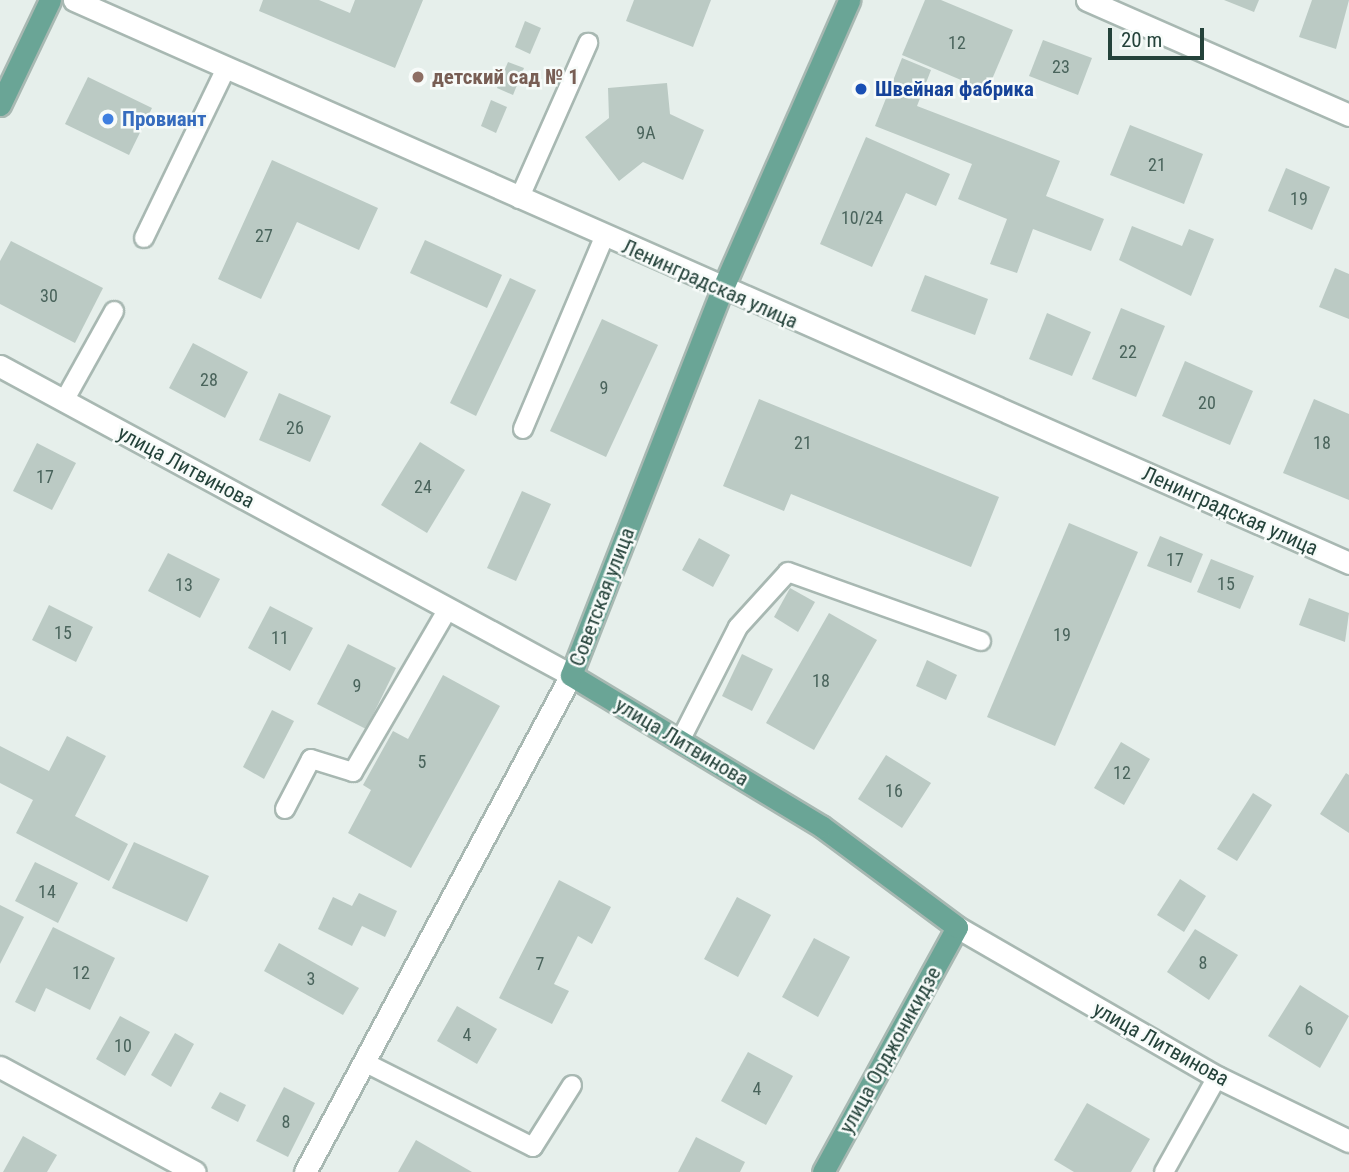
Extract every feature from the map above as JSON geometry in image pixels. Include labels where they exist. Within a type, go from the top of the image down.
[{"type":"main road","points":[[0,105],[50,0]]},
{"type":"main road","name":"Советская улица","points":[[571,675],[722,290],[849,0]]},
{"type":"main road","name":"улица Литвинова","points":[[571,675],[821,827],[957,927]]},
{"type":"main road","name":"улица Орджоникидзе","points":[[823,1172],[957,927]]},
{"type":"street","name":"Ленинградская улица","points":[[74,0],[722,290],[1349,563]]},
{"type":"street","points":[[1087,0],[1349,115]]},
{"type":"street","name":"улица Литвинова","points":[[0,366],[571,675]]},
{"type":"street","name":"Советская улица","points":[[305,1172],[571,675]]},
{"type":"street","name":"улица Литвинова","points":[[957,927],[1217,1077],[1349,1142]]},
{"type":"street","points":[[0,1068],[195,1172]]},
{"type":"lane","points":[[519,199],[588,43]]},
{"type":"lane","points":[[144,238],[226,68]]},
{"type":"lane","points":[[523,429],[604,237]]},
{"type":"lane","points":[[64,401],[114,311]]},
{"type":"lane","points":[[680,741],[738,627],[789,572],[981,641]]},
{"type":"lane","points":[[285,809],[311,759],[353,772],[448,608]]},
{"type":"lane","points":[[364,1062],[533,1147],[572,1085]]},
{"type":"lane","points":[[1164,1172],[1217,1077]]},
{"type":"building","points":[[263,0],[319,0],[350,13],[355,0],[423,0],[395,68],[259,11]]},
{"type":"building","points":[[634,0],[711,0],[693,47],[626,21]]},
{"type":"building","points":[[925,0],[941,0],[1013,30],[987,91],[902,55]]},
{"type":"building","points":[[1224,0],[1259,0],[1254,12]]},
{"type":"building","points":[[1312,0],[1349,0],[1336,49],[1299,37]]},
{"type":"building","points":[[525,21],[541,28],[530,54],[515,47]]},
{"type":"building","points":[[1043,40],[1092,58],[1078,95],[1029,76]]},
{"type":"building","points":[[902,58],[931,70],[917,106],[1060,161],[1046,196],[1104,219],[1091,251],[1033,229],[1017,273],[990,264],[1007,219],[958,199],[972,164],[875,126]]},
{"type":"building","points":[[508,62],[524,68],[513,95],[497,88]]},
{"type":"building","points":[[88,77],[152,108],[129,155],[65,124]]},
{"type":"building","points":[[667,83],[670,114],[704,130],[683,180],[643,162],[619,181],[585,137],[609,118],[608,88]]},
{"type":"building","points":[[491,100],[507,107],[496,133],[481,126]]},
{"type":"building","points":[[1130,125],[1203,154],[1184,204],[1110,175]]},
{"type":"building","points":[[866,137],[950,174],[936,206],[906,193],[872,267],[820,244]]},
{"type":"building","points":[[272,160],[378,208],[359,250],[297,222],[261,299],[218,279]]},
{"type":"building","points":[[1286,168],[1330,187],[1312,230],[1268,211]]},
{"type":"building","points":[[1132,226],[1182,246],[1189,229],[1214,239],[1191,296],[1119,260]]},
{"type":"building","points":[[425,240],[502,275],[487,308],[410,273]]},
{"type":"building","points":[[11,241],[103,288],[75,343],[0,304],[0,261]]},
{"type":"building","points":[[1335,268],[1349,274],[1349,319],[1319,307]]},
{"type":"building","points":[[925,275],[988,299],[975,335],[911,311]]},
{"type":"building","points":[[510,278],[536,290],[476,416],[450,403]]},
{"type":"building","points":[[1121,308],[1165,326],[1136,397],[1092,379]]},
{"type":"building","points":[[1047,313],[1091,332],[1072,376],[1029,359]]},
{"type":"building","points":[[602,319],[658,345],[606,457],[550,431]]},
{"type":"building","points":[[193,343],[248,372],[225,418],[169,388]]},
{"type":"building","points":[[1185,361],[1253,391],[1230,445],[1162,416]]},
{"type":"building","points":[[279,393],[331,416],[310,462],[259,440]]},
{"type":"building","points":[[759,399],[999,497],[971,567],[791,494],[784,511],[723,486]]},
{"type":"building","points":[[1314,399],[1349,414],[1349,500],[1283,473]]},
{"type":"building","points":[[420,442],[465,470],[427,533],[381,505]]},
{"type":"building","points":[[37,443],[76,463],[52,510],[13,491]]},
{"type":"building","points":[[522,491],[551,504],[516,581],[487,568]]},
{"type":"building","points":[[1069,523],[1138,552],[1055,746],[987,717]]},
{"type":"building","points":[[1160,536],[1203,554],[1191,583],[1147,566]]},
{"type":"building","points":[[699,538],[730,555],[713,587],[682,570]]},
{"type":"building","points":[[168,553],[220,579],[200,618],[148,591]]},
{"type":"building","points":[[1211,559],[1254,576],[1240,609],[1197,592]]},
{"type":"building","points":[[790,588],[815,602],[798,632],[774,617]]},
{"type":"building","points":[[1309,598],[1349,613],[1345,642],[1299,625]]},
{"type":"building","points":[[49,605],[93,627],[76,662],[32,640]]},
{"type":"building","points":[[270,606],[313,628],[290,671],[248,648]]},
{"type":"building","points":[[829,613],[877,640],[814,750],[766,723]]},
{"type":"building","points":[[348,644],[396,668],[366,729],[317,704]]},
{"type":"building","points":[[742,654],[773,669],[752,711],[722,696]]},
{"type":"building","points":[[927,660],[957,675],[946,700],[916,686]]},
{"type":"building","points":[[443,675],[500,706],[411,868],[348,833],[371,790],[363,785],[393,731],[408,739]]},
{"type":"building","points":[[272,710],[294,721],[264,779],[243,767]]},
{"type":"building","points":[[67,736],[106,756],[75,816],[128,844],[109,881],[16,833],[33,800],[0,783],[0,746],[49,771]]},
{"type":"building","points":[[1121,742],[1150,759],[1124,805],[1094,788]]},
{"type":"building","points":[[886,755],[931,783],[902,828],[858,799]]},
{"type":"building","points":[[1346,773],[1349,775],[1349,833],[1320,814]]},
{"type":"building","points":[[1253,793],[1272,805],[1237,861],[1217,849]]},
{"type":"building","points":[[134,842],[209,876],[187,922],[112,888]]},
{"type":"building","points":[[35,862],[78,883],[58,923],[15,901]]},
{"type":"building","points":[[1180,879],[1206,896],[1184,932],[1157,915]]},
{"type":"building","points":[[559,880],[611,907],[592,944],[578,936],[554,984],[569,991],[552,1024],[499,998]]},
{"type":"building","points":[[359,893],[397,911],[385,937],[362,926],[352,946],[318,929],[333,897],[352,906]]},
{"type":"building","points":[[737,897],[771,915],[738,977],[704,959]]},
{"type":"building","points":[[0,905],[24,917],[0,964]]},
{"type":"building","points":[[53,927],[115,958],[90,1010],[46,988],[35,1012],[15,1002]]},
{"type":"building","points":[[1195,929],[1238,955],[1209,1000],[1167,972]]},
{"type":"building","points":[[814,938],[850,957],[818,1017],[782,997]]},
{"type":"building","points":[[279,943],[359,988],[343,1015],[264,971]]},
{"type":"building","points":[[1300,985],[1349,1016],[1320,1068],[1268,1036]]},
{"type":"building","points":[[457,1006],[497,1029],[477,1064],[437,1041]]},
{"type":"building","points":[[120,1016],[150,1032],[125,1076],[96,1059]]},
{"type":"building","points":[[175,1033],[194,1044],[171,1087],[151,1075]]},
{"type":"building","points":[[748,1052],[793,1076],[766,1125],[721,1101]]},
{"type":"building","points":[[284,1087],[315,1103],[288,1157],[256,1141]]},
{"type":"building","points":[[220,1092],[246,1105],[238,1122],[211,1108]]},
{"type":"building","points":[[1087,1103],[1150,1139],[1131,1172],[1074,1172],[1054,1160]]},
{"type":"building","points":[[23,1136],[57,1155],[47,1172],[3,1172]]},
{"type":"building","points":[[696,1137],[745,1162],[740,1172],[678,1172]]},
{"type":"building","points":[[416,1140],[472,1172],[398,1172]]},
{"type":"place","name":"детский сад № 1","points":[[418,77]]},
{"type":"place","name":"Швейная фабрика","points":[[861,89]]},
{"type":"place","name":"Провиант","points":[[108,119]]}]
